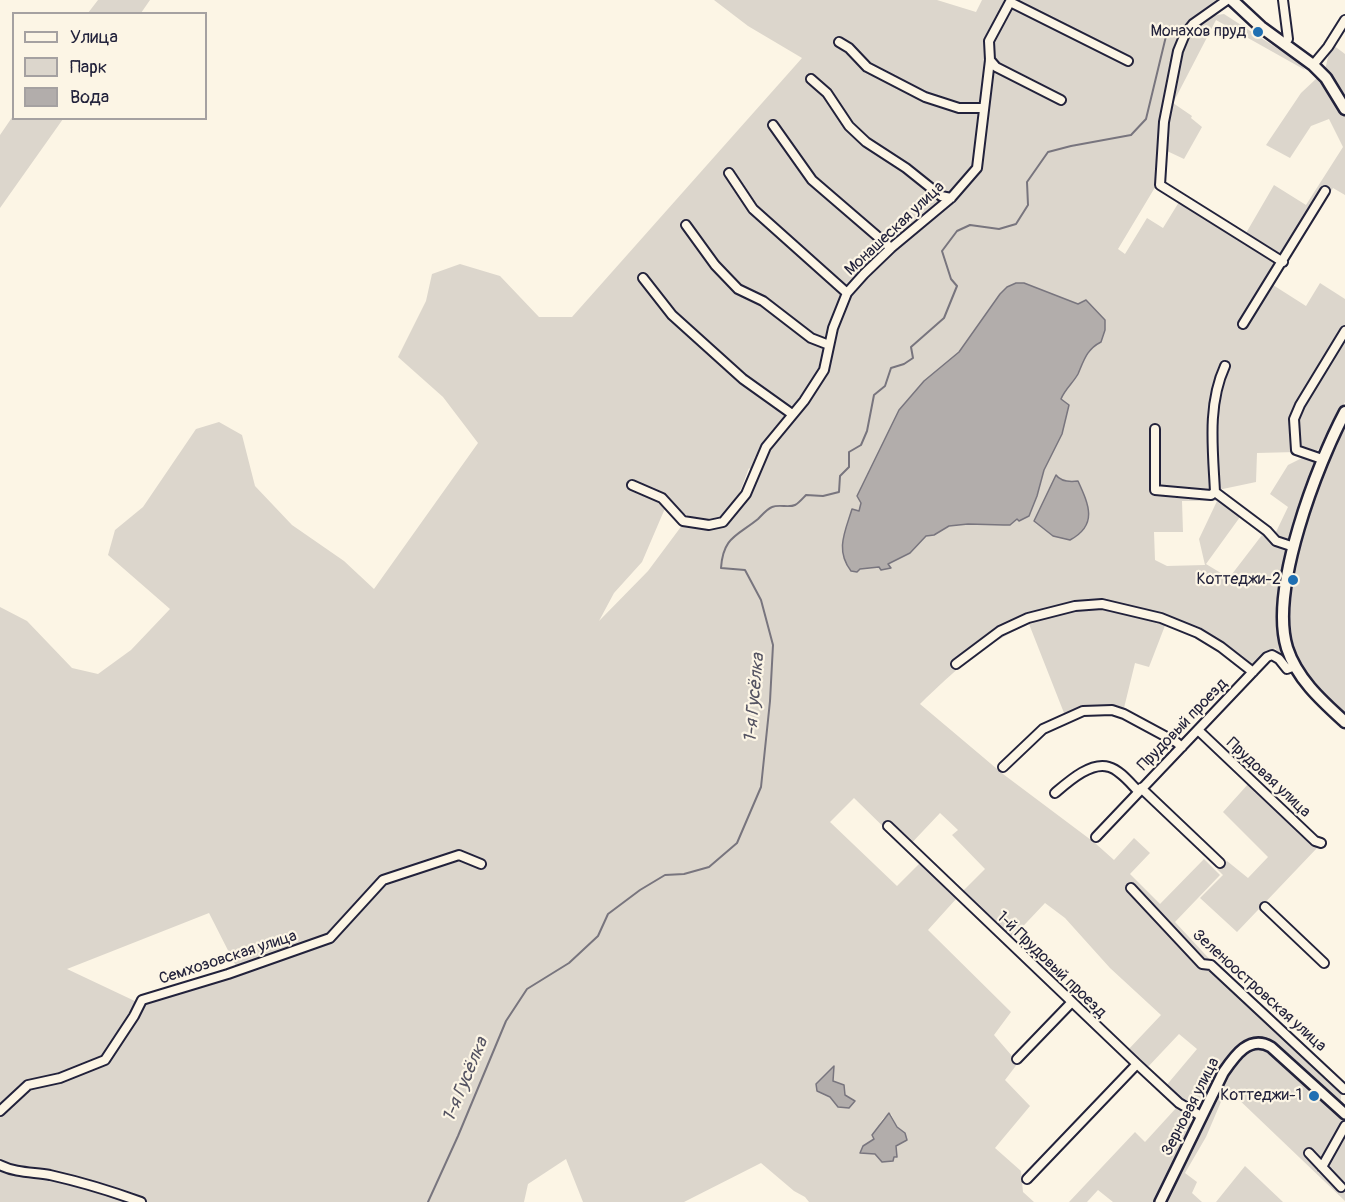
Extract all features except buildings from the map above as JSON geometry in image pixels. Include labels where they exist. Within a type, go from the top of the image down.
[{"type":"main road","points":[[1232,0],[1313,65],[1326,78],[1345,108]]},
{"type":"main road","points":[[1345,412],[1322,459],[1294,547],[1284,603],[1287,645],[1295,666],[1305,682],[1345,723]]},
{"type":"street","points":[[1227,0],[1193,24],[1185,34],[1178,51],[1164,122],[1160,185],[1283,262]]},
{"type":"street","points":[[1283,0],[1288,39],[1284,44]]},
{"type":"street","points":[[1011,1],[1128,61]]},
{"type":"street","name":"Монашеская улица","points":[[632,485],[662,498],[683,521],[709,525],[723,522],[746,494],[766,447],[804,401],[824,370],[829,345],[847,293],[891,248],[951,198],[977,168],[990,60],[989,41],[1011,1]]},
{"type":"street","points":[[1313,65],[1328,48],[1345,20]]},
{"type":"street","points":[[839,42],[849,48],[867,67],[925,97],[959,108],[984,108]]},
{"type":"street","points":[[990,60],[996,67],[1061,100]]},
{"type":"street","points":[[811,79],[827,93],[849,126],[866,142],[906,168],[941,196],[951,198]]},
{"type":"street","points":[[773,125],[812,180],[891,248]]},
{"type":"street","points":[[729,173],[753,209],[847,293]]},
{"type":"street","points":[[1243,324],[1325,191]]},
{"type":"street","points":[[686,225],[715,265],[738,289],[763,301],[812,338],[829,345]]},
{"type":"street","points":[[643,278],[672,315],[743,379],[792,414]]},
{"type":"street","points":[[1322,459],[1296,450],[1294,419],[1300,405],[1345,331]]},
{"type":"street","points":[[1215,492],[1213,408],[1225,366]]},
{"type":"street","points":[[1155,429],[1155,490],[1212,495],[1215,492]]},
{"type":"street","points":[[1215,492],[1268,531],[1276,541],[1294,547]]},
{"type":"street","points":[[956,664],[1000,631],[1028,618],[1074,606],[1102,604],[1161,618],[1198,633],[1228,652],[1253,672]]},
{"type":"street","name":"Прудовый проезд","points":[[1096,837],[1267,657],[1272,655],[1287,669],[1295,666]]},
{"type":"street","points":[[1003,767],[1043,729],[1083,711],[1112,710],[1124,714],[1182,747]]},
{"type":"street","name":"Прудовая улица","points":[[1198,730],[1315,841],[1321,843]]},
{"type":"street","points":[[1055,793],[1094,766],[1111,767],[1140,790],[1220,863]]},
{"type":"street","name":"1-й Прудовый проезд","points":[[888,826],[1071,1003],[1179,1103],[1201,1116]]},
{"type":"street","name":"Семхозовская улица","points":[[0,1111],[28,1085],[60,1078],[105,1060],[142,1000],[228,974],[330,938],[383,880],[459,855],[481,864]]},
{"type":"street","name":"Зеленоостровская улица","points":[[1131,888],[1202,964],[1211,965],[1345,1090]]},
{"type":"street","points":[[1265,907],[1324,963]]},
{"type":"street","points":[[1017,1059],[1071,1003]]},
{"type":"street","name":"Зерновая улица","points":[[1160,1202],[1201,1116],[1235,1056],[1255,1042],[1264,1043]]},
{"type":"street","name":"Зеленоостровская улица","points":[[1264,1043],[1344,1110]]},
{"type":"street","points":[[1027,1179],[1137,1064]]},
{"type":"street","points":[[1322,1167],[1345,1126]]},
{"type":"street","points":[[1309,1153],[1341,1187]]},
{"type":"street","points":[[0,1165],[10,1170],[50,1175],[107,1190],[141,1202]]},
{"type":"green space","points":[[98,0],[150,0],[142,12],[89,12]]},
{"type":"green space","points":[[714,0],[937,0],[976,12],[982,0],[1216,0],[1211,7],[1190,21],[1182,32],[1174,52],[1160,122],[1157,184],[1118,249],[1125,254],[1147,218],[1163,228],[1179,202],[1242,240],[1274,185],[1306,205],[1343,147],[1329,119],[1311,126],[1290,158],[1266,145],[1301,93],[1318,77],[1323,81],[1345,117],[1345,195],[1333,188],[1273,285],[1306,306],[1320,283],[1345,299],[1345,402],[1317,451],[1300,448],[1296,452],[1257,453],[1256,482],[1218,490],[1276,532],[1288,507],[1270,494],[1288,465],[1306,456],[1312,458],[1316,463],[1292,541],[1278,544],[1288,552],[1279,617],[1284,657],[1275,648],[1252,666],[1244,666],[1196,635],[1166,623],[1149,667],[1135,663],[1124,708],[1094,707],[1064,713],[1029,624],[983,649],[920,704],[1003,774],[1095,843],[1114,860],[1134,838],[1150,853],[1130,874],[1160,904],[1204,859],[1220,875],[1175,922],[1215,965],[1341,1083],[1345,1083],[1341,1089],[1341,1100],[1338,1102],[1277,1045],[1263,1039],[1250,1040],[1239,1047],[1229,1057],[1196,1105],[1183,1101],[1165,1087],[1197,1049],[1179,1034],[1146,1069],[1127,1051],[1161,1015],[1110,968],[1065,918],[1045,903],[1010,940],[961,893],[985,869],[952,835],[958,830],[940,813],[906,849],[854,798],[830,822],[897,886],[920,863],[956,899],[928,930],[1011,1012],[994,1035],[1018,1063],[1005,1080],[1030,1106],[995,1148],[1021,1171],[1023,1192],[1034,1202],[809,1202],[761,1163],[684,1202],[583,1202],[566,1159],[528,1184],[524,1202],[0,1202],[0,607],[27,621],[72,668],[98,674],[131,650],[170,609],[108,555],[115,530],[143,507],[196,429],[219,422],[242,435],[255,486],[292,525],[344,561],[374,589],[478,443],[443,397],[398,357],[426,301],[432,274],[460,264],[500,276],[539,317],[572,317],[802,58],[748,26]],"holes":[[[749,468],[756,474],[724,525],[710,530],[683,524],[648,571],[599,621],[614,593],[642,562],[666,506],[697,519],[716,521],[723,517],[735,502]],[[1059,479],[1070,482],[1078,481],[1053,536],[1034,521]],[[1182,501],[1217,501],[1199,539],[1205,565],[1167,566],[1155,560],[1154,532],[1183,532]],[[1240,517],[1262,535],[1229,578],[1206,564]],[[209,913],[238,970],[139,1003],[67,969]],[[833,1067],[833,1080],[845,1095],[851,1098],[844,1108],[838,1107],[830,1097],[817,1091],[816,1086]],[[891,1114],[897,1127],[905,1133],[907,1140],[895,1146],[897,1157],[882,1162],[876,1154],[860,1152],[873,1140],[884,1118]]]},
{"type":"green space","points":[[1224,14],[1300,63],[1305,70],[1216,20],[1173,103],[1192,116],[1191,118],[1202,127],[1184,159],[1167,151],[1171,102],[1178,66],[1183,49],[1198,24],[1207,18]]},
{"type":"green space","points":[[1333,45],[1345,54],[1345,102],[1325,70]]},
{"type":"green space","points":[[12,117],[12,120],[62,120],[0,208],[0,135]]},
{"type":"green space","points":[[1345,422],[1345,719],[1313,685],[1294,656],[1289,640],[1288,619],[1289,593],[1298,542],[1314,493]]},
{"type":"green space","points":[[1249,783],[1317,848],[1237,932],[1200,898],[1223,875],[1217,869],[1227,861],[1248,878],[1268,857],[1223,812]]},
{"type":"green space","points":[[1257,1047],[1269,1050],[1345,1121],[1345,1201],[1234,1095],[1226,1090],[1206,1137],[1185,1173],[1197,1182],[1192,1193],[1202,1202],[1165,1202],[1192,1141],[1218,1091],[1245,1055]]},
{"type":"green space","points":[[1177,1107],[1191,1124],[1155,1202],[1113,1202],[1098,1190],[1087,1202],[1069,1202],[1135,1132],[1145,1142]]},
{"type":"green space","points":[[1245,1166],[1283,1202],[1216,1202]]},
{"type":"water","points":[[1016,283],[1024,283],[1078,304],[1086,300],[1105,320],[1101,342],[1089,352],[1078,374],[1061,399],[1069,405],[1062,434],[1044,470],[1029,516],[1019,521],[1017,519],[1010,525],[949,526],[934,535],[926,536],[910,553],[888,564],[891,568],[881,570],[879,567],[860,569],[857,572],[851,571],[843,556],[842,548],[847,525],[852,509],[859,511],[861,503],[857,496],[899,410],[924,381],[959,352],[1000,294],[1007,287]]},
{"type":"water","points":[[1056,475],[1063,480],[1078,481],[1088,506],[1089,514],[1085,528],[1070,540],[1053,536],[1034,521]]},
{"type":"water","points":[[834,1066],[833,1081],[844,1085],[845,1095],[855,1101],[849,1108],[838,1107],[830,1097],[817,1091],[816,1084]]},
{"type":"water","points":[[889,1113],[897,1127],[905,1133],[907,1140],[896,1146],[897,1157],[894,1157],[893,1161],[882,1162],[875,1154],[860,1153],[863,1146],[874,1139],[872,1135]]},
{"type":"waterway","name":"1-я Гусёлка","points":[[428,1202],[506,1021],[527,989],[569,963],[598,936],[608,914],[640,890],[665,875],[684,874],[709,867],[737,843],[761,787],[773,645],[761,600],[745,570],[721,568],[728,543],[772,507],[795,505],[806,495],[823,496],[839,492],[840,476],[849,467],[849,452],[861,445],[867,431],[874,395],[885,386],[891,368],[913,358],[911,347],[944,318],[957,286],[951,279],[942,251],[957,231],[970,225],[999,229],[1016,224],[1028,205],[1027,182],[1048,152],[1131,135],[1146,119],[1167,32]]},
{"type":"place","name":"Монахов пруд","points":[[1258,32]]},
{"type":"place","name":"Коттеджи-2","points":[[1293,580]]},
{"type":"place","name":"Коттеджи-1","points":[[1314,1096]]}]
